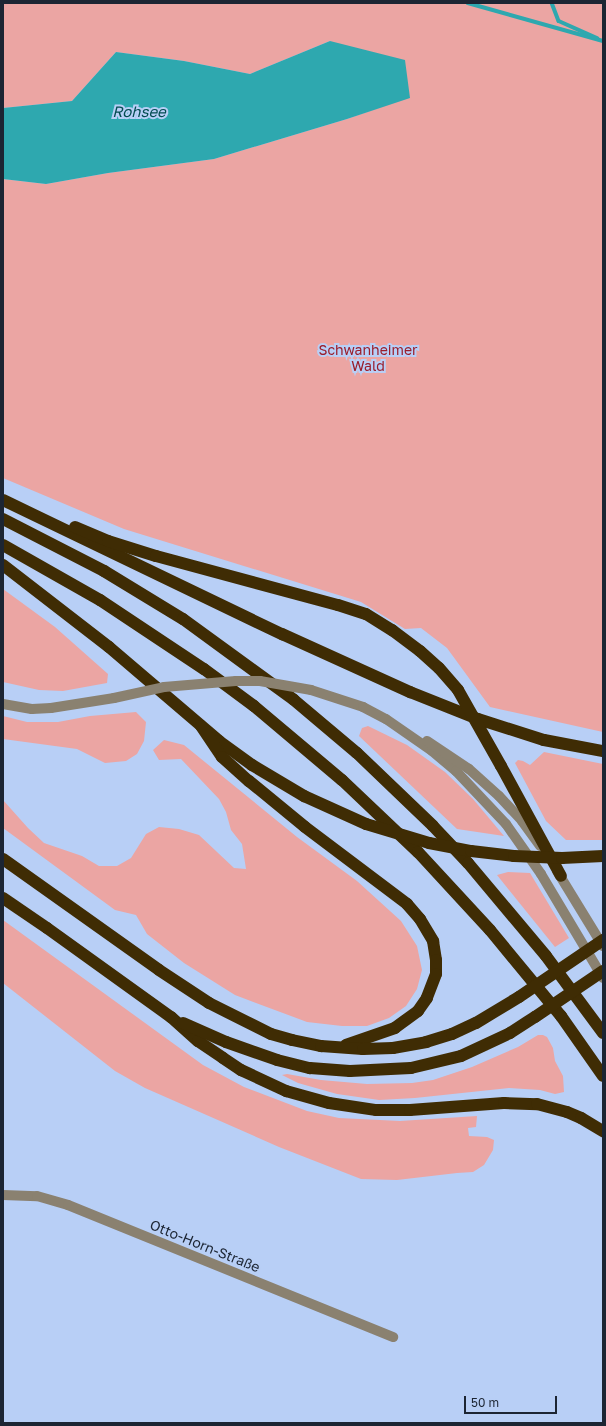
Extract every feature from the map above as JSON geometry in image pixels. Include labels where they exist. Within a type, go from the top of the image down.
[{"type":"highway","points":[[3,499],[129,548],[366,614],[392,630],[420,651],[439,668],[458,690],[561,876]]},
{"type":"highway","points":[[3,499],[282,634],[410,692],[478,719],[544,740],[603,751]]},
{"type":"highway","points":[[3,519],[104,571],[183,619],[294,700],[357,753],[433,826],[468,863],[546,956],[603,1033]]},
{"type":"highway","points":[[3,545],[100,600],[204,669],[254,706],[342,780],[418,852],[480,919],[561,1016],[603,1076]]},
{"type":"highway","points":[[3,564],[109,647],[200,726],[252,765],[304,796],[366,824],[429,843],[471,851],[514,856],[562,858],[603,856]]},
{"type":"highway","points":[[200,726],[222,758],[305,827],[407,904],[420,919],[433,941],[436,960],[436,974],[427,998],[418,1011],[395,1028],[339,1047]]},
{"type":"highway","points":[[3,850],[45,889]]},
{"type":"highway","points":[[3,859],[209,1003],[271,1034],[321,1046],[363,1049],[393,1048],[426,1042],[452,1034],[476,1023],[519,997],[603,940]]},
{"type":"highway","points":[[3,898],[170,1017],[198,1041],[241,1070],[280,1088],[311,1099],[376,1110],[410,1110],[484,1104],[523,1103],[567,1112],[581,1118],[603,1131]]},
{"type":"highway","points":[[170,1017],[226,1042],[277,1060],[310,1068],[350,1071],[411,1068],[461,1056],[510,1033],[603,971]]},
{"type":"street","points":[[3,704],[32,709],[51,708],[171,687],[236,681],[260,681],[311,690],[363,707],[440,748],[469,769],[499,796],[522,821],[561,876],[603,946]]},
{"type":"street","points":[[386,719],[432,750],[456,771],[506,824],[541,874],[603,978]]},
{"type":"street","name":"Otto-Horn-Straße","points":[[3,1195],[37,1196],[68,1205],[393,1337]]},
{"type":"green space","name":"Schwanheimer Wald","points":[[3,3],[603,3],[603,732],[490,707],[447,648],[421,628],[405,629],[361,602],[124,529],[3,478],[3,179],[46,184],[108,173],[214,159],[347,119],[410,97],[330,41],[250,74],[184,61],[116,52],[72,101],[3,108]]},
{"type":"green space","points":[[3,589],[55,627],[108,674],[107,683],[63,691],[39,690],[3,682]]},
{"type":"green space","points":[[136,712],[146,722],[144,741],[137,754],[126,761],[105,763],[77,749],[3,739],[3,716],[27,722],[58,722],[90,716]]},
{"type":"green space","points":[[368,726],[407,745],[445,772],[473,799],[504,836],[457,829],[359,736],[362,728]]},
{"type":"green space","points":[[164,740],[184,745],[297,837],[357,881],[401,921],[417,946],[422,970],[417,989],[406,1006],[389,1018],[367,1026],[342,1026],[307,1022],[235,995],[184,963],[147,934],[136,915],[115,910],[3,828],[3,800],[28,828],[44,843],[82,856],[99,866],[117,866],[131,858],[146,834],[159,827],[179,829],[199,835],[234,868],[246,869],[242,844],[231,830],[226,812],[219,799],[181,759],[159,760],[153,750]]},
{"type":"green space","points":[[544,752],[603,764],[603,840],[566,840],[546,821],[515,763],[518,760],[530,765]]},
{"type":"green space","points":[[508,872],[530,873],[569,938],[555,947],[497,875]]},
{"type":"green space","points":[[3,920],[203,1065],[244,1087],[307,1111],[339,1118],[400,1121],[477,1116],[476,1127],[468,1128],[469,1136],[487,1137],[494,1140],[493,1150],[484,1165],[473,1172],[397,1180],[361,1179],[279,1147],[145,1088],[115,1071],[3,983]]},
{"type":"green space","points":[[538,1035],[547,1037],[553,1048],[555,1061],[563,1076],[564,1092],[555,1094],[540,1090],[509,1088],[415,1098],[379,1100],[337,1094],[298,1083],[282,1075],[287,1074],[321,1080],[367,1084],[412,1083],[433,1080],[472,1067],[518,1047]]},
{"type":"water","name":"Rohsee","points":[[330,41],[405,60],[410,98],[347,119],[214,159],[108,173],[46,184],[3,179],[3,108],[72,101],[116,52],[184,61],[250,74]]},
{"type":"waterway","points":[[468,3],[603,41]]},
{"type":"waterway","points":[[552,3],[559,21],[597,38]]}]
